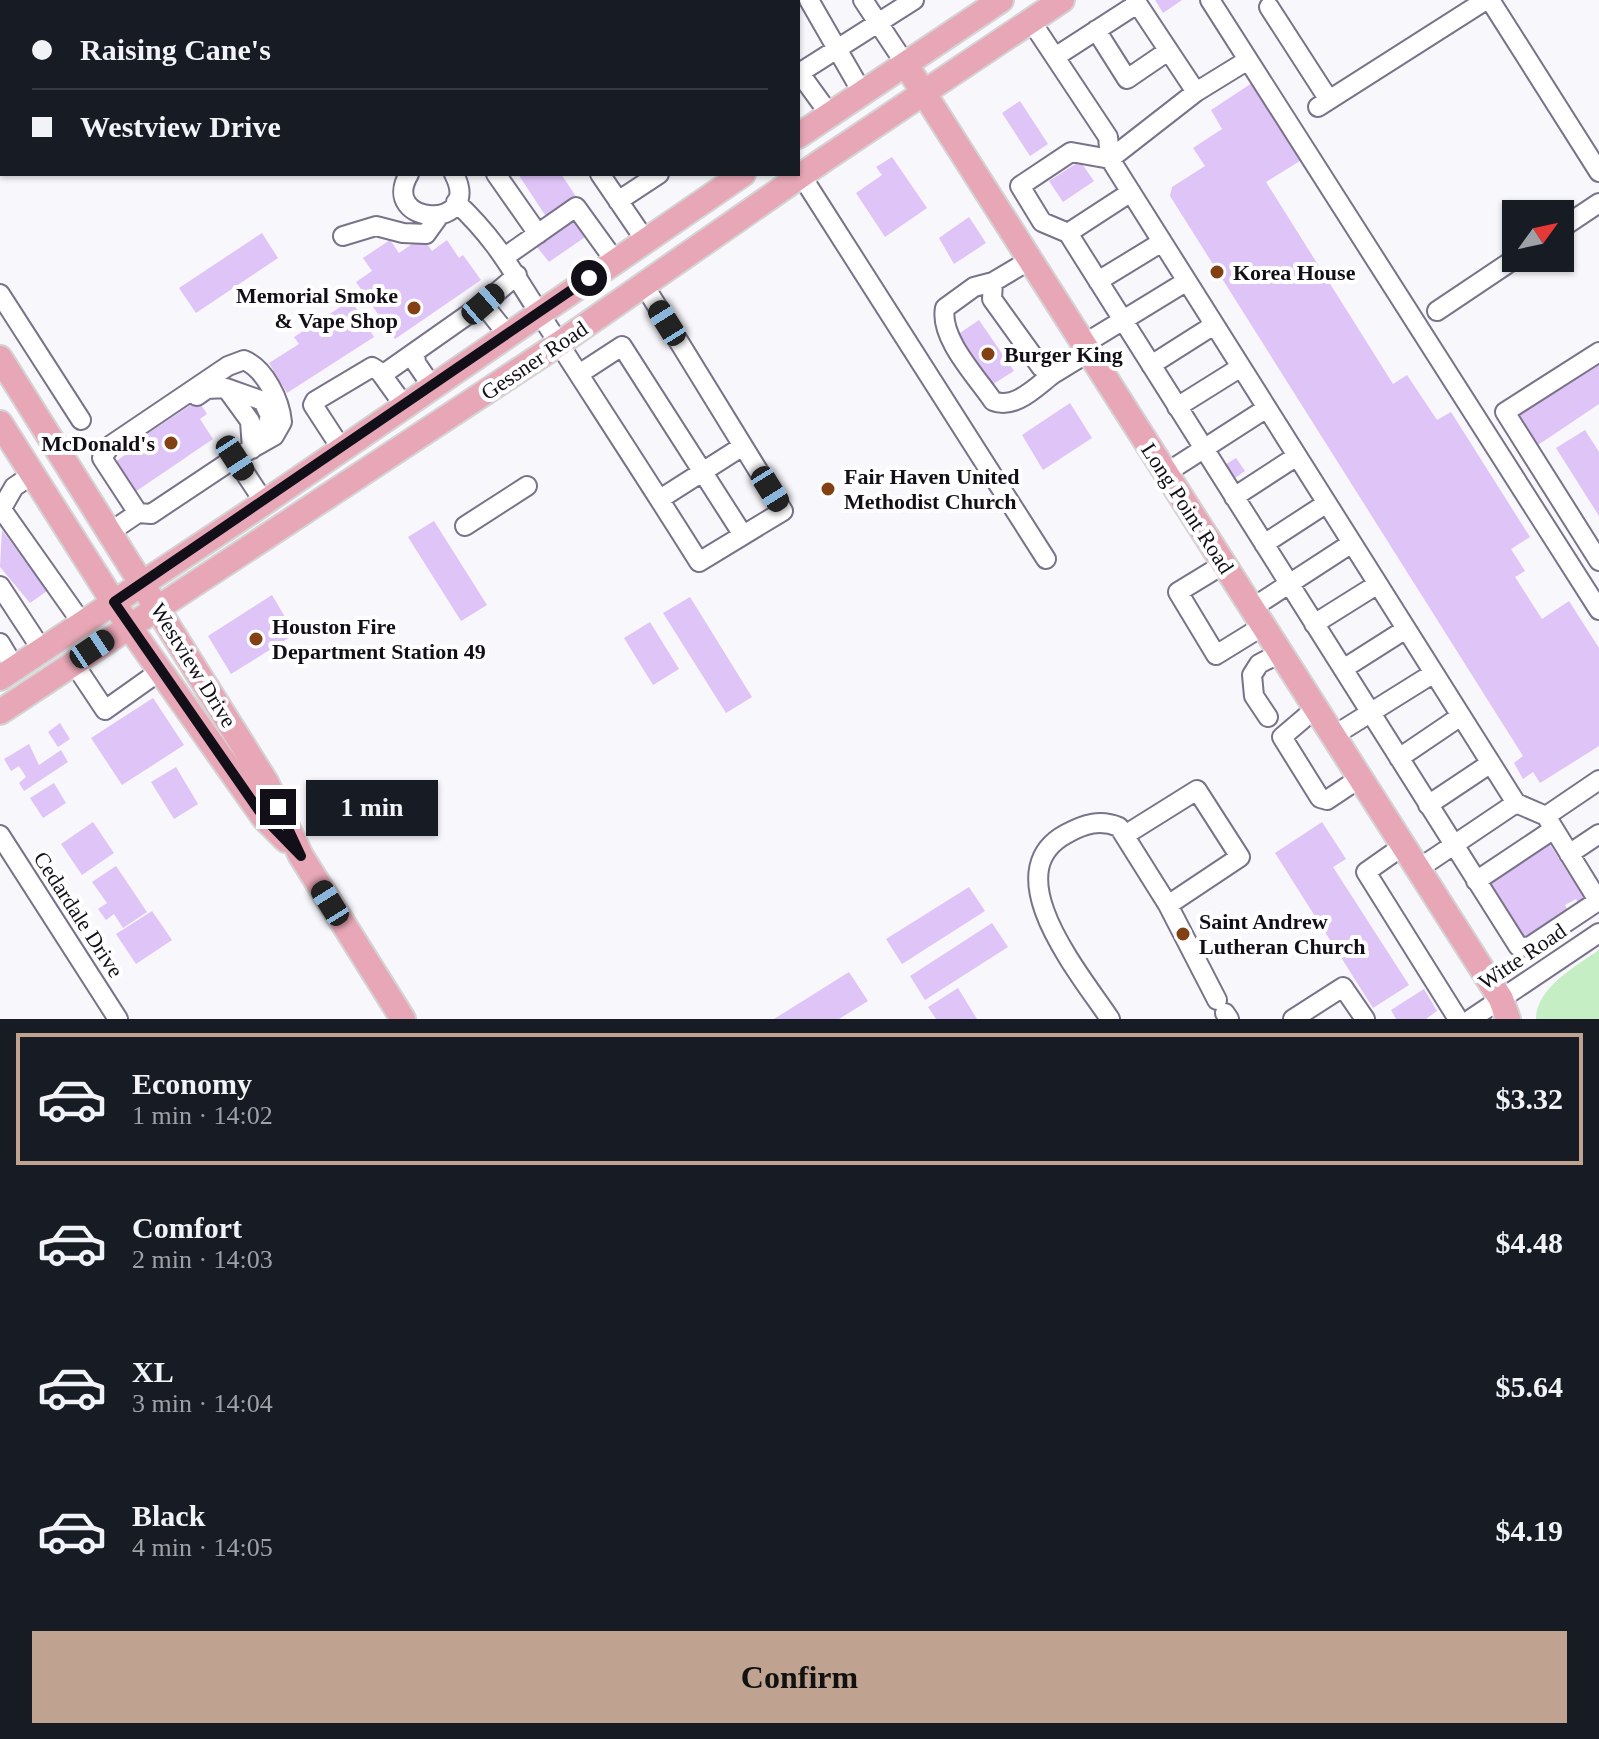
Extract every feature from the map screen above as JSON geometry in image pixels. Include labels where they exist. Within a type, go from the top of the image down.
[{"type":"main road","name":"Gessner Road","points":[[801,175],[1062,0]]},
{"type":"main road","points":[[800,135],[995,2]]},
{"type":"main road","name":"Long Point Road","points":[[906,65],[1504,1009]]},
{"type":"main road","name":"Gessner Road","points":[[8,673],[196,549],[403,404],[740,176]]},
{"type":"main road","name":"Gessner Road","points":[[0,712],[560,343],[800,176]]},
{"type":"main road","name":"Westview Drive","points":[[0,358],[266,782],[301,856],[403,1019]]},
{"type":"main road","name":"Westview Drive","points":[[0,423],[128,625],[264,818],[301,856]]},
{"type":"main road","points":[[362,433],[381,462]]},
{"type":"main road","points":[[196,549],[211,572]]},
{"type":"street","points":[[809,0],[863,94]]},
{"type":"street","name":"Long Point Road","points":[[863,0],[906,65]]},
{"type":"street","points":[[830,115],[801,75],[804,70],[914,0]]},
{"type":"street","points":[[1210,0],[1599,610]]},
{"type":"street","points":[[1269,7],[1323,104],[1488,0],[1599,172]]},
{"type":"street","points":[[1055,57],[1136,2],[1196,92]]},
{"type":"street","points":[[1031,21],[1108,137],[1110,159],[1516,803],[1550,823],[1597,895],[1529,947],[1518,946],[1476,881],[1068,233],[1042,222],[1020,186],[1071,152],[1110,159],[1196,92],[1248,60]]},
{"type":"street","points":[[1096,30],[1127,79],[1168,51]]},
{"type":"street","points":[[801,175],[1046,559]]},
{"type":"street","points":[[408,176],[404,192],[408,204],[427,217],[439,216]]},
{"type":"street","points":[[343,236],[376,226],[403,233],[426,234],[439,216],[456,202],[459,192],[455,176]]},
{"type":"street","points":[[497,176],[538,234]]},
{"type":"street","points":[[601,176],[645,240]]},
{"type":"street","points":[[618,201],[656,176]]},
{"type":"street","points":[[1068,233],[1131,192]]},
{"type":"street","points":[[456,202],[488,232],[506,256],[699,562],[783,511],[644,285]]},
{"type":"street","points":[[1574,220],[1599,203]]},
{"type":"street","points":[[506,256],[576,207],[615,261]]},
{"type":"street","points":[[1017,238],[1042,222]]},
{"type":"street","points":[[1098,281],[1162,242]]},
{"type":"street","points":[[1030,260],[993,282],[974,287],[945,308],[942,318],[951,339],[993,401],[1000,404],[1018,400],[1123,320],[1187,281]]},
{"type":"street","points":[[1437,311],[1502,267]]},
{"type":"street","points":[[382,375],[483,304],[517,275]]},
{"type":"street","points":[[993,282],[992,299],[1041,367],[1053,374]]},
{"type":"street","points":[[0,294],[81,420]]},
{"type":"street","points":[[483,304],[507,334]]},
{"type":"street","points":[[1151,365],[1214,325]]},
{"type":"street","points":[[579,374],[622,346],[743,535]]},
{"type":"street","points":[[415,352],[416,363],[431,385]]},
{"type":"street","points":[[1599,352],[1505,412],[1599,561]]},
{"type":"street","points":[[102,458],[111,445],[228,366],[244,360],[257,369],[278,402],[282,422],[274,436],[247,449],[151,514],[138,513],[110,532]]},
{"type":"street","points":[[341,448],[313,405],[315,401],[372,367],[382,375],[403,404]]},
{"type":"street","points":[[1177,407],[1241,367]]},
{"type":"street","points":[[74,476],[207,389],[226,388],[250,421],[247,449],[264,502]]},
{"type":"street","points":[[1166,473],[1267,408]]},
{"type":"street","points":[[660,499],[743,446]]},
{"type":"street","points":[[1234,497],[1297,456]]},
{"type":"street","points":[[102,458],[138,513]]},
{"type":"street","points":[[33,474],[14,487],[1,507],[82,623]]},
{"type":"street","points":[[465,526],[527,486]]},
{"type":"street","points":[[1264,544],[1327,503]]},
{"type":"street","points":[[1224,564],[1178,592],[1216,655],[1289,584],[1352,543]]},
{"type":"street","points":[[1314,624],[1378,584]]},
{"type":"street","points":[[0,586],[42,650]]},
{"type":"street","points":[[1343,669],[1406,629]]},
{"type":"street","points":[[0,643],[8,673]]},
{"type":"street","points":[[1268,717],[1254,696],[1252,675],[1259,664],[1280,653]]},
{"type":"street","points":[[73,662],[105,710],[160,671]]},
{"type":"street","points":[[1333,736],[1434,673]]},
{"type":"street","points":[[1316,708],[1282,737],[1320,798],[1327,800],[1360,778]]},
{"type":"street","points":[[1399,758],[1461,716]]},
{"type":"street","points":[[1428,805],[1491,763]]},
{"type":"street","points":[[1476,881],[1599,780]]},
{"type":"street","points":[[1125,835],[1197,790],[1239,854],[1239,860],[1168,905]]},
{"type":"street","points":[[1418,869],[1516,803]]},
{"type":"street","points":[[1110,1019],[1044,913],[1036,876],[1041,859],[1051,846],[1079,827],[1109,823],[1119,827],[1125,835],[1168,905],[1224,1010]]},
{"type":"street","points":[[1569,854],[1599,834]]},
{"type":"street","name":"Cedardale Drive","points":[[0,835],[118,1019]]},
{"type":"street","points":[[1403,846],[1366,872],[1458,1019]]},
{"type":"street","name":"Witte Road","points":[[1471,1019],[1504,1009],[1599,933]]},
{"type":"street","points":[[1293,1019],[1343,987],[1365,1019]]},
{"type":"green space","points":[[1599,950],[1599,1019],[1536,1019],[1538,1008],[1550,988]]},
{"type":"building","points":[[1155,0],[1182,0],[1163,13]]},
{"type":"building","points":[[1252,83],[1300,161],[1266,182],[1393,384],[1407,375],[1437,420],[1451,412],[1530,537],[1511,549],[1525,571],[1515,577],[1542,619],[1569,601],[1599,648],[1599,746],[1540,783],[1533,772],[1523,779],[1514,763],[1523,756],[1170,196],[1172,187],[1205,166],[1193,148],[1222,129],[1211,110]]},
{"type":"building","points":[[1020,101],[1048,144],[1030,156],[1002,113]]},
{"type":"building","points":[[892,157],[927,208],[885,237],[856,193],[882,175],[876,167]]},
{"type":"building","points":[[1080,161],[1094,181],[1063,202],[1049,181]]},
{"type":"building","points":[[519,176],[562,176],[577,198],[547,218]]},
{"type":"building","points":[[577,214],[591,233],[549,262],[533,242]]},
{"type":"building","points":[[969,217],[986,243],[954,264],[939,238]]},
{"type":"building","points":[[262,233],[278,258],[196,313],[179,288]]},
{"type":"building","points":[[422,237],[432,251],[447,240],[459,258],[463,255],[481,280],[395,339],[356,282],[372,271],[363,258],[390,240],[399,253]]},
{"type":"building","points":[[351,300],[374,337],[287,393],[269,363],[299,344],[294,337]]},
{"type":"building","points":[[979,320],[1014,371],[990,386],[957,335]]},
{"type":"building","points":[[1599,356],[1599,404],[1538,445],[1516,411]]},
{"type":"building","name":"McDonald's","points":[[198,400],[207,414],[200,419],[213,439],[135,492],[115,462],[132,450],[129,446]]},
{"type":"building","points":[[1070,403],[1092,438],[1043,470],[1022,435]]},
{"type":"building","points":[[1585,430],[1599,452],[1599,516],[1556,448]]},
{"type":"building","points":[[1236,458],[1245,471],[1231,481],[1223,466]]},
{"type":"building","points":[[434,521],[487,605],[461,621],[408,537]]},
{"type":"building","points":[[2,530],[47,591],[30,603],[0,567]]},
{"type":"building","name":"Houston Fire Department Station 49","points":[[272,595],[295,634],[231,674],[208,636]]},
{"type":"building","points":[[690,597],[752,697],[726,713],[663,613]]},
{"type":"building","points":[[650,622],[679,669],[653,685],[624,638]]},
{"type":"building","points":[[153,698],[184,745],[122,785],[91,738]]},
{"type":"building","points":[[60,723],[70,739],[58,747],[48,732]]},
{"type":"building","points":[[29,744],[39,765],[61,750],[68,762],[24,791],[19,783],[26,777],[19,766],[11,771],[4,759]]},
{"type":"building","points":[[176,767],[198,804],[174,819],[151,782]]},
{"type":"building","points":[[54,783],[66,803],[43,818],[30,798]]},
{"type":"building","points":[[370,795],[382,813],[345,836],[333,818]]},
{"type":"building","points":[[93,822],[114,853],[82,875],[61,844]]},
{"type":"building","points":[[1322,822],[1346,859],[1333,867],[1409,985],[1373,1008],[1275,853]]},
{"type":"building","points":[[1549,843],[1576,885],[1582,881],[1591,897],[1579,905],[1576,899],[1565,905],[1569,912],[1524,941],[1487,883]]},
{"type":"building","points":[[116,866],[147,912],[123,928],[114,914],[106,920],[98,909],[107,903],[92,882]]},
{"type":"building","points":[[969,887],[985,911],[902,964],[886,939]]},
{"type":"building","points":[[152,911],[172,940],[136,964],[116,934]]},
{"type":"building","points":[[992,923],[1008,947],[925,1000],[910,976]]},
{"type":"building","points":[[849,972],[868,1001],[839,1019],[774,1019]]},
{"type":"building","points":[[958,988],[977,1019],[936,1019],[928,1007]]},
{"type":"building","points":[[1424,989],[1437,1011],[1426,1019],[1396,1019],[1391,1010]]},
{"type":"place","name":"Korea House","points":[[1217,272]]},
{"type":"place","name":"Memorial Smoke & Vape Shop","points":[[414,308]]},
{"type":"place","name":"Burger King","points":[[988,354]]},
{"type":"place","name":"McDonald's","points":[[171,443]]},
{"type":"place","name":"Fair Haven United Methodist Church","points":[[828,489]]},
{"type":"place","name":"Houston Fire Department Station 49","points":[[256,639]]},
{"type":"place","name":"Saint Andrew Lutheran Church","points":[[1183,934]]},
{"type":"route","points":[[278,807],[301,856],[264,818],[114,602],[252,511],[386,415],[589,278]]}]
